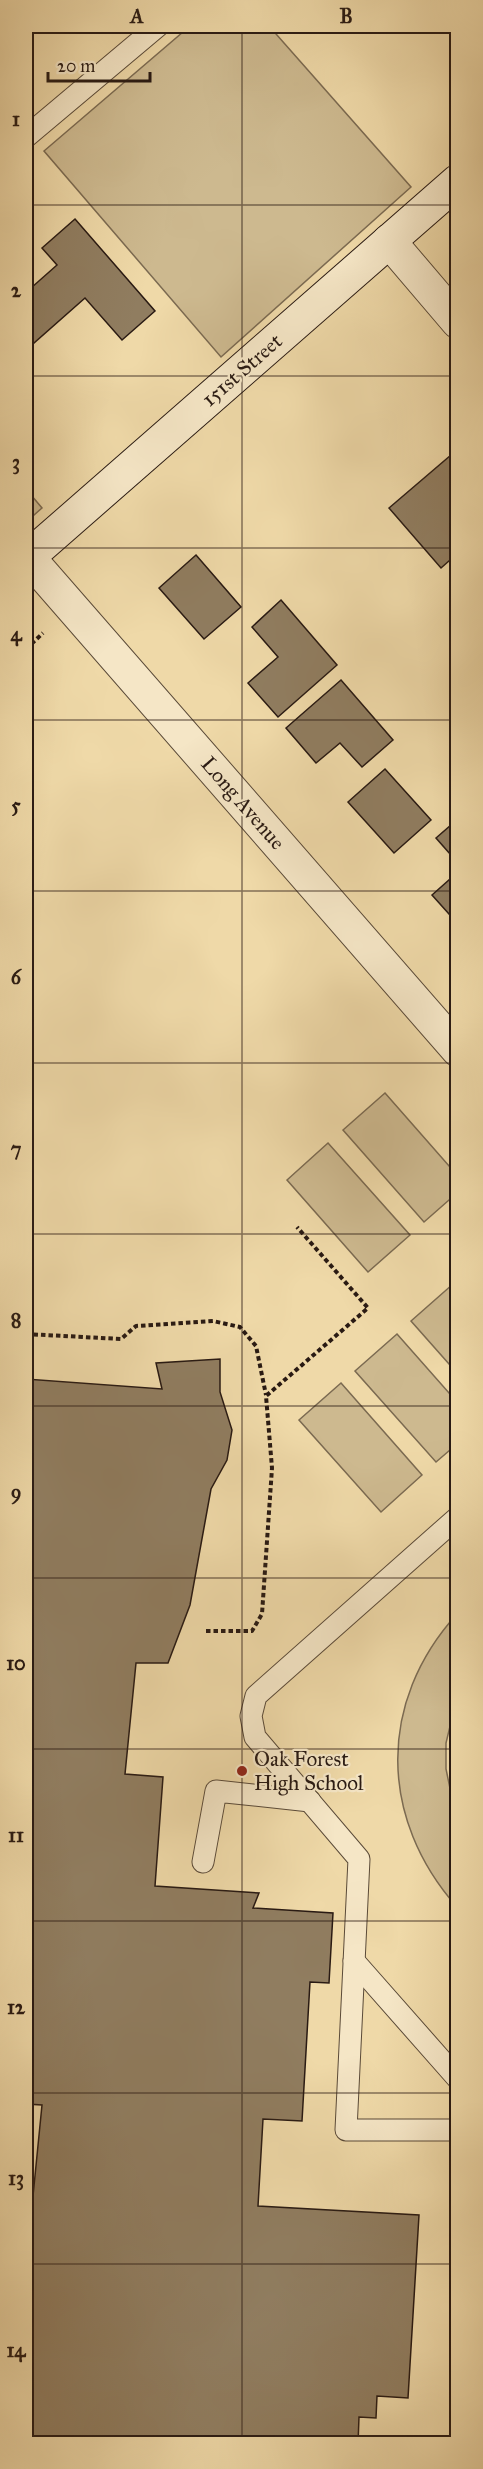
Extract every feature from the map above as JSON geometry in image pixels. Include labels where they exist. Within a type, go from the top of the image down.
[{"type":"street","name":"151st Street","points":[[27,558],[458,181]]},
{"type":"street","points":[[389,241],[458,322]]},
{"type":"street","name":"Long Avenue","points":[[27,558],[458,1050]]},
{"type":"lane","points":[[26,137],[158,26]]},
{"type":"lane","points":[[458,1517],[256,1696],[251,1716],[255,1737],[359,1859],[346,2130],[458,2130]]},
{"type":"lane","points":[[203,1862],[216,1791],[310,1801]]},
{"type":"lane","points":[[354,1961],[458,2079]]},
{"type":"path","points":[[26,649],[43,633]]},
{"type":"path","points":[[266,1396],[368,1308],[297,1227]]},
{"type":"path","points":[[26,1334],[121,1339],[136,1326],[213,1321],[240,1327],[256,1346],[266,1396],[272,1468],[262,1614],[252,1631],[206,1630]]},
{"type":"shaded area","points":[[190,26],[269,26],[411,187],[221,357],[44,151]]},
{"type":"shaded area","points":[[26,489],[42,508],[26,522]]},
{"type":"shaded area","points":[[385,1093],[457,1175],[457,1193],[424,1222],[343,1130]]},
{"type":"shaded area","points":[[328,1143],[410,1235],[368,1272],[287,1180]]},
{"type":"shaded area","points":[[453,1284],[457,1289],[457,1373],[411,1321]]},
{"type":"shaded area","points":[[397,1334],[457,1402],[457,1444],[436,1462],[355,1371]]},
{"type":"shaded area","points":[[341,1383],[422,1475],[381,1512],[299,1420]]},
{"type":"shaded area","points":[[457,1614],[457,1697],[446,1743],[446,1769],[457,1822],[457,1907],[431,1873],[413,1836],[402,1799],[398,1760],[401,1722],[412,1685],[431,1648]]},
{"type":"building","points":[[75,219],[155,311],[122,340],[85,298],[26,350],[26,282],[31,288],[57,265],[42,248]]},
{"type":"building","points":[[451,455],[458,463],[458,503],[450,509],[458,517],[458,553],[441,568],[389,508]]},
{"type":"building","points":[[196,555],[241,607],[204,639],[159,588]]},
{"type":"building","points":[[281,600],[337,665],[278,717],[248,683],[278,657],[252,627]]},
{"type":"building","points":[[341,680],[393,740],[362,767],[340,743],[316,763],[286,728]]},
{"type":"building","points":[[385,769],[431,820],[394,853],[348,802]]},
{"type":"building","points":[[458,819],[458,863],[436,838]]},
{"type":"building","points":[[458,872],[458,924],[432,895]]},
{"type":"building","points":[[220,1359],[220,1392],[232,1430],[227,1460],[211,1489],[190,1605],[168,1663],[136,1663],[125,1774],[163,1777],[155,1886],[259,1893],[253,1908],[333,1913],[329,1983],[310,1982],[302,2121],[263,2119],[258,2206],[419,2215],[408,2398],[377,2396],[376,2418],[359,2417],[358,2444],[26,2444],[26,2195],[33,2196],[42,2105],[26,2104],[26,1379],[162,1389],[156,1363]]},
{"type":"place","name":"Oak Forest High School","points":[[242,1771]]}]
